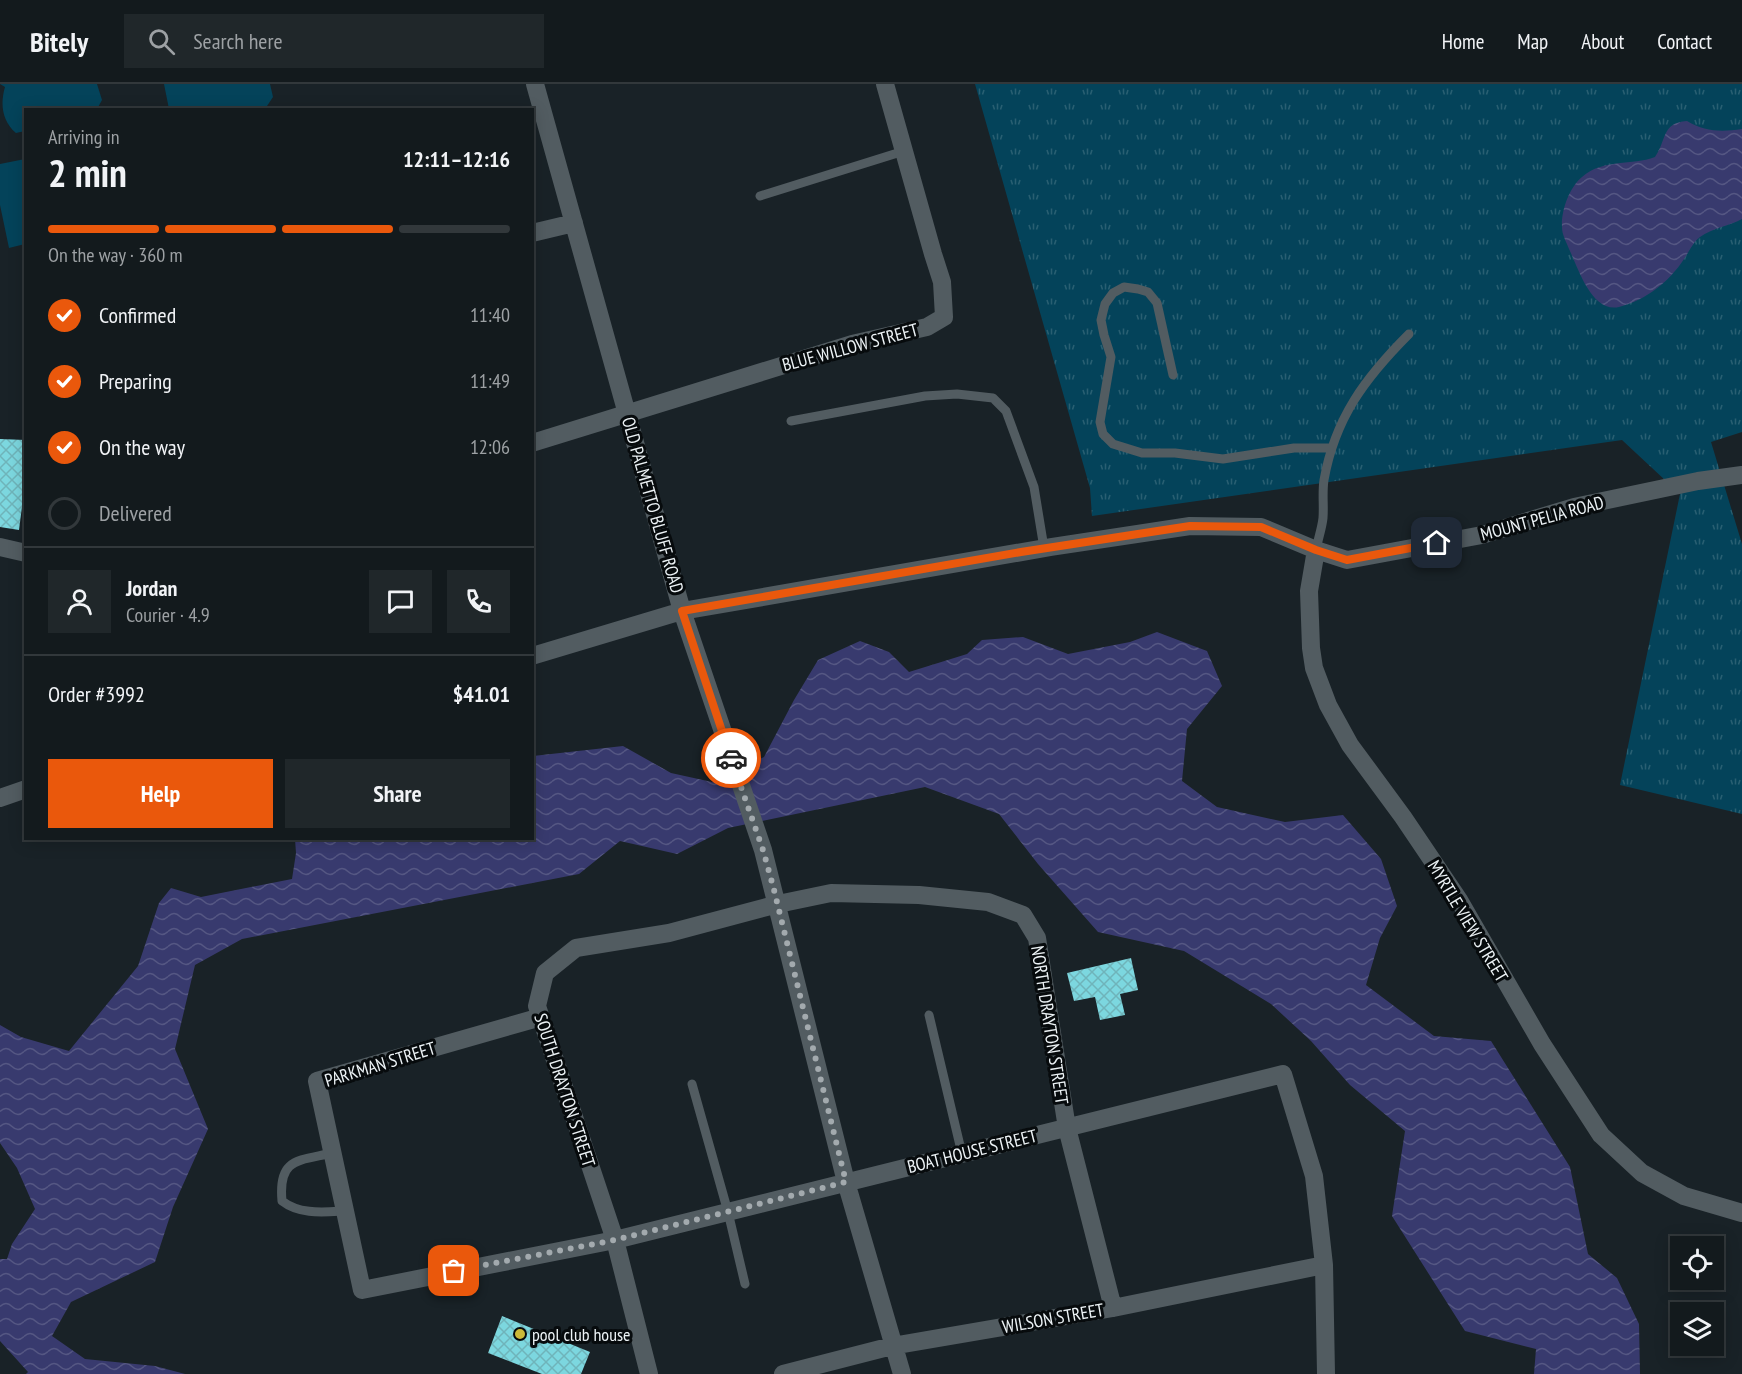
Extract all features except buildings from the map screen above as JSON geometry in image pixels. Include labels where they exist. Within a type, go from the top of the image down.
[{"type":"street","name":"OLD PALMETTO BLUFF ROAD","points":[[535,84],[682,611],[763,850],[846,1182],[902,1374]]},
{"type":"street","name":"BLUE WILLOW STREET","points":[[627,412],[852,344],[927,327],[944,317],[942,282],[885,84]]},
{"type":"street","points":[[534,233],[574,223]]},
{"type":"street","points":[[534,441],[627,412]]},
{"type":"street","name":"MOUNT PELIA ROAD","points":[[534,655],[682,611],[1044,548],[1190,526],[1261,527],[1347,560],[1482,535],[1574,507],[1742,475]]},
{"type":"street","points":[[0,547],[24,553]]},
{"type":"street","name":"MYRTLE VIEW STREET","points":[[1316,550],[1309,591],[1311,648],[1314,668],[1328,705],[1350,745],[1403,817],[1459,900],[1542,1044],[1601,1135],[1642,1173],[1684,1196],[1742,1213]]},
{"type":"street","points":[[0,798],[24,790]]},
{"type":"street","name":"NORTH DRAYTON STREET","points":[[778,904],[831,893],[919,895],[988,902],[1023,915],[1037,938],[1067,1128],[1113,1308]]},
{"type":"street","name":"SOUTH DRAYTON STREET","points":[[649,1374],[615,1240],[537,1006],[545,973],[576,948],[669,933],[778,904]]},
{"type":"street","name":"PARKMAN STREET","points":[[362,1290],[317,1081],[541,1017]]},
{"type":"street","name":"BOAT HOUSE STREET","points":[[362,1290],[615,1240],[1283,1074],[1314,1176],[1324,1265],[1326,1374]]},
{"type":"street","name":"WILSON STREET","points":[[783,1374],[892,1346],[1113,1308],[1324,1265]]},
{"type":"lane","points":[[760,196],[904,151]]},
{"type":"lane","points":[[1173,375],[1156,303],[1148,292],[1124,287],[1113,294],[1106,304],[1101,320],[1111,357],[1100,422],[1103,434],[1113,444],[1142,453],[1175,453],[1223,459],[1294,448],[1330,448]]},
{"type":"lane","points":[[1316,550],[1323,520],[1323,484],[1330,448],[1357,393],[1381,363],[1409,334]]},
{"type":"lane","points":[[791,421],[925,396],[957,394],[993,398],[1006,411],[1034,487],[1044,548]]},
{"type":"lane","points":[[929,1015],[962,1154]]},
{"type":"lane","points":[[692,1084],[728,1212],[745,1284]]},
{"type":"lane","points":[[333,1152],[288,1166],[280,1186],[282,1201],[290,1208],[303,1211],[345,1211]]},
{"type":"green space","points":[[0,84],[97,84],[102,100],[98,108],[24,108],[24,131],[16,133],[3,112],[5,87]]},
{"type":"green space","points":[[164,84],[270,84],[273,97],[266,108],[169,108]]},
{"type":"green space","points":[[975,84],[1742,84],[1742,432],[1711,442],[1742,544],[1742,814],[1620,785],[1680,494],[1622,440],[1092,516],[1090,488]]},
{"type":"green space","points":[[24,159],[24,244],[9,248],[0,205],[0,164]]},
{"type":"water","points":[[1687,121],[1714,130],[1742,129],[1742,219],[1700,237],[1671,275],[1647,295],[1629,304],[1609,307],[1593,296],[1581,277],[1562,230],[1564,207],[1573,187],[1582,177],[1599,167],[1655,157],[1669,129],[1679,122]]},
{"type":"water","points":[[1157,632],[1207,651],[1222,686],[1187,729],[1182,781],[1217,807],[1285,822],[1343,815],[1381,859],[1397,906],[1380,938],[1366,985],[1434,1036],[1491,1041],[1570,1167],[1588,1254],[1617,1278],[1639,1324],[1640,1374],[1534,1374],[1536,1349],[1465,1331],[1392,1216],[1405,1131],[1350,1085],[1311,1041],[1271,1004],[1184,951],[1098,932],[1038,864],[999,814],[925,787],[728,828],[677,854],[620,841],[579,874],[242,939],[195,965],[175,1049],[208,1129],[173,1207],[155,1262],[71,1302],[52,1336],[85,1359],[155,1366],[185,1374],[26,1374],[28,1372],[0,1341],[0,1259],[7,1259],[12,1244],[35,1209],[17,1168],[0,1143],[0,1025],[21,1037],[69,1051],[138,966],[159,903],[171,888],[201,897],[292,879],[296,853],[295,840],[534,840],[534,756],[623,746],[671,773],[712,782],[764,757],[818,660],[860,641],[889,652],[909,672],[967,654],[982,640],[1023,637],[1068,654],[1130,642]]},
{"type":"way so far","points":[[454,1271],[615,1240],[846,1182],[773,886],[731,758]]},
{"type":"place","name":"pool club house","points":[[520,1334]]},
{"type":"route","points":[[731,758],[682,611],[841,582],[1190,526],[1261,527],[1347,560],[1437,543]]}]
